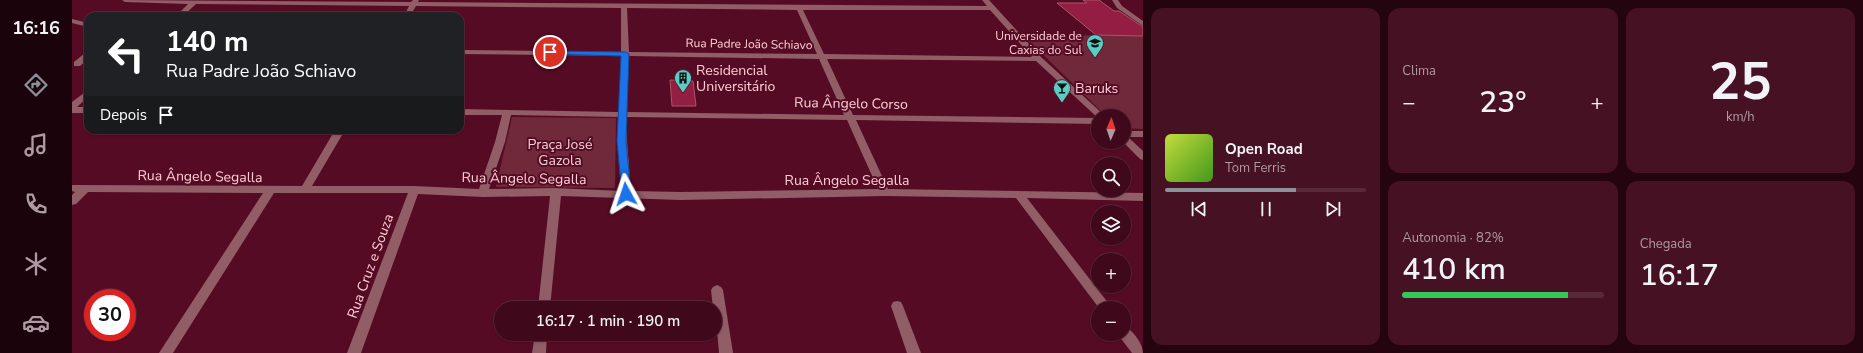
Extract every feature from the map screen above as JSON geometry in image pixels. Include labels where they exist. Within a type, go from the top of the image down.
[{"type":"street","points":[[125,0],[415,2],[624,7],[992,9]]},
{"type":"street","points":[[980,0],[992,9]]},
{"type":"street","points":[[985,0],[1038,59],[1093,109]]},
{"type":"street","points":[[1115,0],[1119,7],[1143,24]]},
{"type":"street","points":[[184,12],[196,1]]},
{"type":"street","points":[[409,12],[415,2]]},
{"type":"street","points":[[624,7],[625,54],[622,141],[626,194]]},
{"type":"street","points":[[799,8],[885,192]]},
{"type":"street","points":[[72,21],[84,24]]},
{"type":"street","name":"Rua Padre João Schiavo","points":[[464,52],[1038,59]]},
{"type":"street","points":[[77,64],[84,58]]},
{"type":"street","points":[[72,109],[84,98]]},
{"type":"street","points":[[72,109],[84,110]]},
{"type":"street","name":"Rua Ângelo Corso","points":[[464,112],[622,113],[1091,121]]},
{"type":"street","points":[[483,193],[500,142],[507,112]]},
{"type":"street","points":[[305,190],[338,134]]},
{"type":"street","points":[[1131,134],[1143,134]]},
{"type":"street","points":[[1131,145],[1143,158]]},
{"type":"street","name":"Rua Ângelo Segalla","points":[[72,188],[414,190],[483,193],[556,192],[681,196],[885,192],[1143,197]]},
{"type":"street","points":[[72,201],[84,189]]},
{"type":"street","points":[[166,353],[270,190]]},
{"type":"street","name":"Rua Cruz e Souza","points":[[354,353],[414,190]]},
{"type":"street","points":[[545,301],[556,192]]},
{"type":"street","points":[[1019,195],[1101,301]]},
{"type":"street","points":[[716,290],[726,353]]},
{"type":"street","points":[[897,306],[914,353]]},
{"type":"street","points":[[539,353],[540,341]]},
{"type":"street","points":[[1131,341],[1140,353]]},
{"type":"green space","points":[[1143,34],[1143,129],[1131,128],[1131,109],[1099,109],[1025,37]]},
{"type":"green space","name":"Praça José Gazola","points":[[512,117],[616,118],[615,188],[496,187]]},
{"type":"building","points":[[1083,0],[1099,0],[1114,11],[1119,11],[1143,27],[1143,36],[1096,35],[1057,3],[1087,3]]},
{"type":"building","name":"Residencial Universitário","points":[[670,80],[693,81],[696,106],[672,106]]},
{"type":"place","name":"Universidade de Caxias do Sul","points":[[1095,58]]},
{"type":"place","name":"Residencial Universitário","points":[[683,93]]},
{"type":"place","name":"Baruks","points":[[1062,103]]},
{"type":"route","points":[[550,52],[625,54],[622,141],[626,194]]}]
